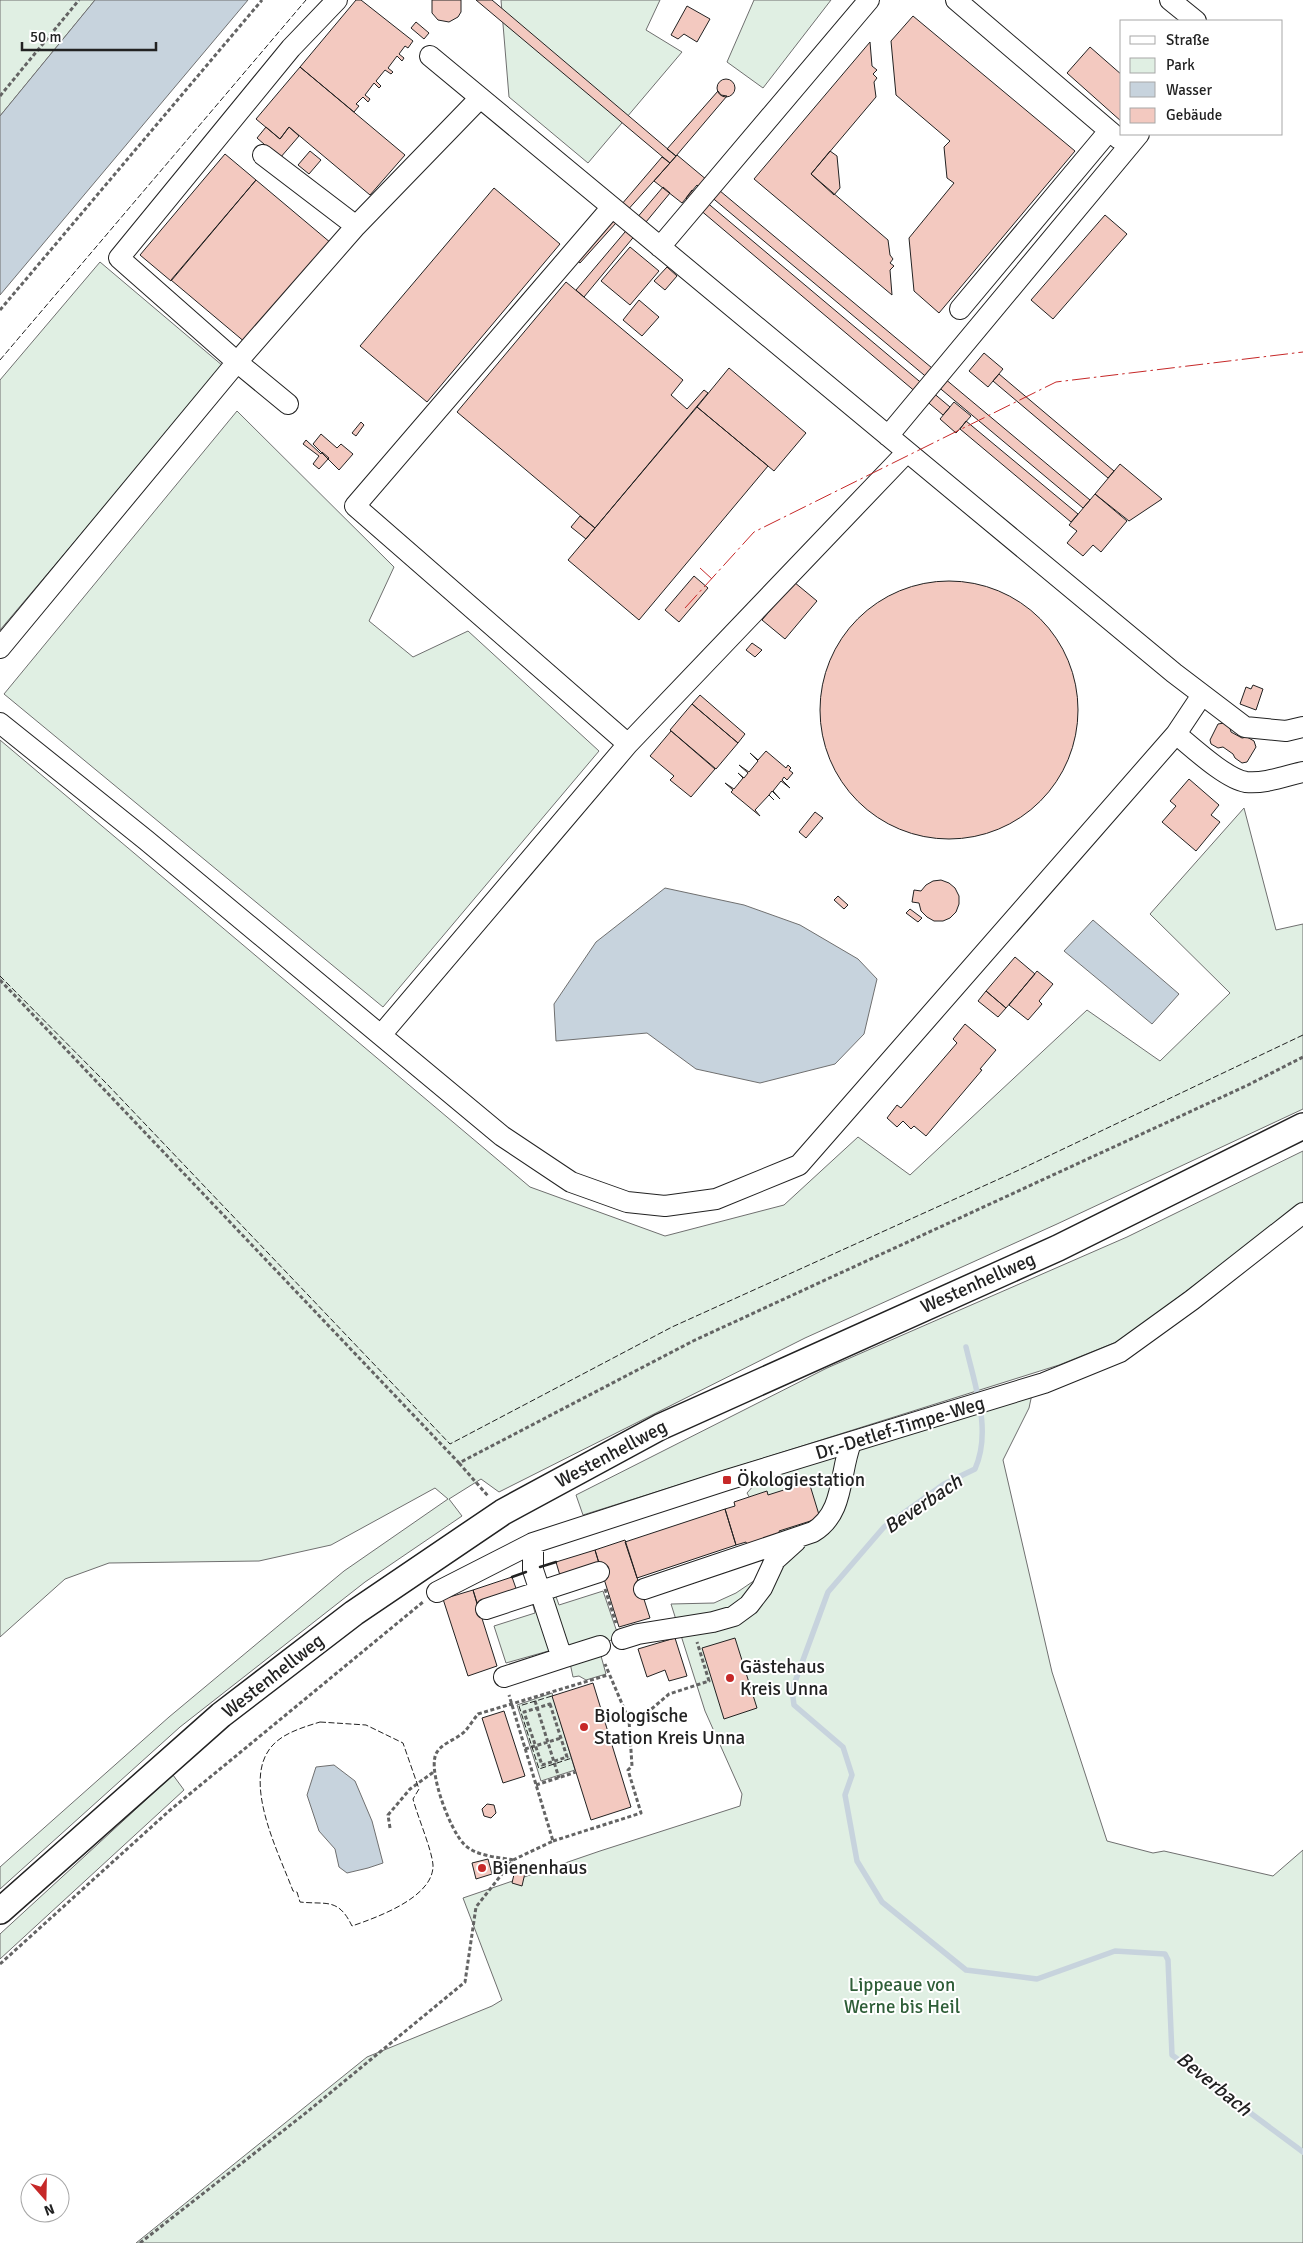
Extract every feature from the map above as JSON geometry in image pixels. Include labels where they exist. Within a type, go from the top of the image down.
[{"type":"main road","name":"Westenhellweg","points":[[0,1911],[221,1715],[354,1613],[502,1512],[660,1428],[1058,1248],[1303,1126]]},
{"type":"lane","points":[[288,404],[237,362],[119,258],[291,48],[337,0]]},
{"type":"lane","points":[[660,247],[869,0]]},
{"type":"lane","points":[[956,0],[1109,131],[1120,135]]},
{"type":"lane","points":[[1170,0],[1195,20]]},
{"type":"lane","points":[[430,56],[1202,695],[1245,727],[1286,730],[1303,727]]},
{"type":"lane","points":[[0,648],[237,362],[356,226],[480,98]]},
{"type":"lane","points":[[960,309],[1109,131]]},
{"type":"lane","points":[[888,436],[1134,140],[1120,135]]},
{"type":"lane","points":[[263,155],[356,226]]},
{"type":"lane","points":[[612,207],[355,506],[628,744]]},
{"type":"lane","points":[[381,1036],[628,744],[907,452]]},
{"type":"lane","points":[[0,723],[146,840],[502,1136],[571,1182],[627,1202],[665,1206],[716,1199],[799,1165],[1176,734],[1202,695]]},
{"type":"lane","points":[[1176,734],[1218,768],[1245,782],[1268,780],[1303,772]]},
{"type":"lane","name":"Dr.-Detlef-Timpe-Weg","points":[[437,1592],[533,1543],[1044,1383],[1120,1352],[1192,1300],[1303,1213]]},
{"type":"lane","points":[[644,1589],[820,1528],[828,1520],[835,1507],[843,1480],[845,1458],[851,1443]]},
{"type":"lane","points":[[622,1640],[638,1634],[691,1624],[713,1622],[734,1616],[750,1605],[762,1588],[776,1560],[803,1535]]},
{"type":"lane","points":[[533,1543],[533,1570],[562,1658]]},
{"type":"lane","points":[[486,1608],[599,1572]]},
{"type":"lane","points":[[504,1677],[600,1646]]},
{"type":"path","points":[[0,96],[80,0]]},
{"type":"path","points":[[0,310],[262,0]]},
{"type":"path","points":[[0,980],[502,1512]]},
{"type":"path","points":[[458,1464],[693,1341],[1248,1085],[1303,1057]]},
{"type":"path","points":[[599,1572],[622,1640]]},
{"type":"path","points":[[0,1964],[169,1811],[404,1616],[437,1592]]},
{"type":"path","points":[[627,1716],[648,1712],[669,1694],[709,1681],[691,1624]]},
{"type":"path","points":[[140,2243],[307,2112],[465,1982],[476,1907],[513,1860],[553,1841],[640,1813],[628,1770],[632,1766],[627,1716],[608,1675],[600,1646]]},
{"type":"path","points":[[513,1860],[482,1854],[463,1844],[441,1800],[435,1756],[442,1746],[466,1730],[478,1714],[608,1675]]},
{"type":"path","points":[[504,1677],[553,1841]]},
{"type":"path","points":[[535,1701],[559,1778]]},
{"type":"path","points":[[550,1704],[567,1757],[542,1765],[524,1712],[537,1708],[550,1704]]},
{"type":"path","points":[[525,1749],[561,1738]]},
{"type":"path","points":[[390,1828],[388,1815],[396,1808],[410,1789],[436,1771]]},
{"type":"path","points":[[536,1786],[576,1772]]},
{"type":"green space","points":[[0,0],[95,0],[0,116]]},
{"type":"green space","points":[[501,0],[660,0],[646,30],[682,52],[588,163],[509,97]]},
{"type":"green space","points":[[754,0],[831,0],[763,88],[727,62]]},
{"type":"green space","points":[[100,262],[223,366],[0,630],[0,380]]},
{"type":"green space","points":[[237,411],[394,567],[369,621],[413,657],[468,631],[599,751],[383,1007],[4,694]]},
{"type":"green space","points":[[0,740],[530,1187],[665,1236],[784,1205],[858,1137],[910,1175],[1087,1010],[1160,1061],[1230,993],[1150,914],[1244,808],[1276,930],[1303,924],[1303,1109],[1057,1224],[805,1338],[499,1492],[481,1479],[449,1499],[462,1516],[365,1582],[180,1727],[0,1889],[0,1867],[169,1717],[344,1571],[448,1499],[435,1488],[331,1545],[259,1561],[109,1563],[65,1579],[0,1637]]},
{"type":"green space","points":[[1303,1151],[1303,1205],[1119,1341],[1059,1365],[583,1515],[576,1495],[827,1368],[1127,1237]]},
{"type":"green space","name":"Lippeaue von Werne bis Heil","points":[[1032,1394],[1029,1408],[1003,1460],[1052,1672],[1107,1841],[1153,1853],[1164,1851],[1273,1876],[1303,1850],[1303,2243],[136,2243],[367,2057],[492,2006],[502,2000],[463,1898],[740,1806],[742,1794],[705,1711],[671,1604],[714,1603],[736,1593],[761,1576],[773,1553],[765,1525],[747,1493],[761,1477]]},
{"type":"green space","points":[[554,1591],[559,1605],[603,1591],[619,1638],[580,1649],[568,1647],[548,1593]]},
{"type":"green space","points":[[537,1599],[552,1650],[506,1663],[494,1626],[535,1613],[532,1601]]},
{"type":"green space","points":[[601,1656],[606,1674],[586,1680],[579,1676],[573,1677],[570,1663]]},
{"type":"green space","points":[[552,1693],[575,1770],[541,1781],[517,1705]]},
{"type":"green space","points":[[173,1775],[184,1790],[0,1959],[0,1934]]},
{"type":"water","points":[[95,0],[248,0],[0,295],[0,116]]},
{"type":"water","points":[[665,888],[744,905],[800,925],[858,959],[877,979],[864,1034],[835,1064],[760,1083],[696,1069],[647,1033],[556,1041],[554,1004],[596,942]]},
{"type":"water","points":[[1093,920],[1179,994],[1152,1024],[1064,951]]},
{"type":"water","points":[[334,1765],[355,1781],[372,1821],[383,1863],[347,1873],[339,1867],[335,1849],[319,1831],[307,1795],[316,1767]]},
{"type":"building","points":[[356,0],[361,0],[413,41],[408,48],[405,46],[399,54],[404,58],[402,61],[397,56],[388,68],[393,72],[391,74],[385,70],[376,81],[381,86],[379,88],[374,83],[365,95],[370,99],[368,102],[363,97],[356,104],[359,106],[354,112],[300,67]]},
{"type":"building","points":[[432,0],[461,0],[461,12],[458,17],[449,22],[438,20],[432,13]]},
{"type":"building","points":[[476,0],[492,0],[676,156],[670,163]]},
{"type":"building","points":[[687,6],[710,19],[697,42],[684,34],[678,39],[671,35]]},
{"type":"building","points":[[913,16],[1075,151],[939,313],[914,291],[909,238],[954,183],[947,178],[944,147],[950,141],[896,95],[891,41]]},
{"type":"building","points":[[416,22],[429,33],[424,39],[411,28]]},
{"type":"building","points":[[870,42],[872,66],[877,70],[873,74],[877,78],[874,82],[876,97],[811,174],[888,240],[890,255],[893,259],[890,263],[894,266],[890,270],[892,295],[754,179]]},
{"type":"building","points":[[1090,47],[1120,73],[1120,120],[1067,73]]},
{"type":"building","points":[[300,67],[405,155],[370,195],[289,127],[280,139],[256,119]]},
{"type":"building","points":[[726,79],[732,82],[735,88],[732,94],[726,97],[720,94],[717,88],[720,82]]},
{"type":"building","points":[[718,91],[721,95],[727,96],[676,156],[667,149]]},
{"type":"building","points":[[266,127],[280,139],[289,127],[299,136],[280,158],[257,138]]},
{"type":"building","points":[[310,151],[321,160],[309,174],[298,165]]},
{"type":"building","points":[[830,151],[837,156],[840,188],[834,195],[811,174]]},
{"type":"building","points":[[225,154],[256,180],[171,281],[140,255]]},
{"type":"building","points":[[677,155],[1090,500],[1083,508],[697,185],[682,203],[654,181]]},
{"type":"building","points":[[662,157],[670,163],[580,263],[575,259]]},
{"type":"building","points":[[256,180],[331,243],[246,343],[171,280]]},
{"type":"building","points":[[663,187],[670,193],[584,297],[576,290]]},
{"type":"building","points":[[494,188],[560,244],[427,402],[360,346]]},
{"type":"building","points":[[692,190],[950,407],[943,415],[686,198]]},
{"type":"building","points":[[1105,215],[1127,234],[1053,319],[1031,300]]},
{"type":"building","points":[[630,247],[659,271],[630,305],[601,281]]},
{"type":"building","points":[[667,267],[677,276],[665,290],[654,281]]},
{"type":"building","points":[[566,282],[683,380],[671,395],[687,409],[704,390],[708,393],[595,528],[457,412]]},
{"type":"building","points":[[639,300],[659,317],[642,336],[623,320]]},
{"type":"building","points":[[984,353],[1003,369],[988,387],[969,371]]},
{"type":"building","points":[[729,368],[806,433],[774,471],[697,407]]},
{"type":"building","points":[[999,374],[1114,471],[1108,478],[993,381]]},
{"type":"building","points":[[954,402],[971,416],[956,433],[940,419]]},
{"type":"building","points":[[697,407],[768,466],[639,620],[568,560]]},
{"type":"building","points":[[966,421],[1078,514],[1071,522],[960,429]]},
{"type":"building","points":[[361,422],[364,425],[356,436],[352,433]]},
{"type":"building","points":[[321,434],[337,448],[341,444],[353,454],[339,470],[313,444]]},
{"type":"building","points":[[306,440],[321,454],[322,452],[329,458],[319,469],[313,464],[319,456],[303,444]]},
{"type":"building","points":[[1120,464],[1162,499],[1129,521],[1095,494]]},
{"type":"building","points":[[1095,494],[1127,521],[1101,552],[1093,545],[1083,556],[1067,543],[1077,531],[1069,525]]},
{"type":"building","points":[[580,516],[595,528],[586,539],[571,527]]},
{"type":"building","points":[[694,576],[708,588],[679,622],[665,610]]},
{"type":"building","points":[[949,581],[974,583],[1010,596],[1031,610],[1049,628],[1063,649],[1068,661],[1076,685],[1078,710],[1076,735],[1063,771],[1049,792],[1031,810],[1010,824],[998,829],[974,837],[949,839],[924,837],[888,824],[867,810],[849,792],[835,771],[830,759],[822,735],[820,710],[822,685],[835,649],[849,628],[867,610],[888,596],[900,591],[924,583]]},
{"type":"building","points":[[794,582],[817,601],[785,639],[762,620]]},
{"type":"building","points":[[752,643],[762,650],[755,657],[746,650]]},
{"type":"building","points":[[1253,685],[1263,689],[1256,710],[1240,704],[1246,687],[1251,689]]},
{"type":"building","points":[[700,695],[745,734],[738,743],[692,704]]},
{"type":"building","points":[[692,704],[738,743],[716,769],[670,730]]},
{"type":"building","points":[[1224,723],[1230,728],[1231,732],[1242,738],[1247,737],[1254,741],[1256,747],[1247,762],[1242,763],[1223,747],[1218,748],[1211,744],[1210,740],[1218,724]]},
{"type":"building","points":[[671,731],[715,769],[691,797],[670,780],[674,776],[650,756]]},
{"type":"building","points":[[766,751],[786,768],[788,765],[791,768],[789,770],[793,773],[787,780],[784,777],[782,780],[790,788],[781,781],[773,791],[780,799],[772,791],[755,810],[760,816],[731,792],[733,790],[725,783],[734,789],[743,778],[738,773],[744,778],[748,773],[739,765],[749,772],[758,761],[750,753],[758,760]]},
{"type":"building","points":[[1189,779],[1219,805],[1211,815],[1220,822],[1196,851],[1162,822],[1176,806],[1170,801]]},
{"type":"building","points":[[815,812],[823,818],[806,838],[799,832]]},
{"type":"building","points":[[941,880],[955,888],[959,896],[959,904],[956,912],[950,918],[943,921],[934,921],[921,911],[919,903],[912,902],[914,890],[921,891],[933,881]]},
{"type":"building","points":[[838,896],[848,905],[844,909],[834,900]]},
{"type":"building","points":[[910,909],[922,918],[918,922],[906,913]]},
{"type":"building","points":[[1015,957],[1035,974],[1006,1008],[986,991]]},
{"type":"building","points":[[1037,971],[1053,984],[1039,1001],[1042,1004],[1028,1020],[1009,1005]]},
{"type":"building","points":[[986,991],[1006,1008],[998,1017],[978,1001]]},
{"type":"building","points":[[965,1024],[996,1050],[980,1069],[982,1070],[926,1136],[914,1126],[911,1129],[903,1121],[897,1127],[887,1118],[897,1105],[901,1108],[957,1043],[953,1039]]},
{"type":"building","points":[[809,1482],[820,1518],[779,1531],[781,1537],[748,1548],[746,1542],[736,1545],[725,1509],[735,1506],[734,1502],[767,1491],[768,1495]]},
{"type":"building","points":[[725,1509],[736,1545],[637,1578],[625,1542]]},
{"type":"building","points":[[625,1540],[650,1618],[619,1627],[595,1550]]},
{"type":"building","points":[[595,1550],[600,1567],[561,1579],[556,1562]]},
{"type":"building","points":[[512,1577],[518,1594],[478,1607],[473,1590]]},
{"type":"building","points":[[473,1590],[497,1666],[468,1676],[443,1599]]},
{"type":"building","points":[[675,1638],[687,1676],[669,1681],[665,1670],[647,1677],[638,1649]]},
{"type":"building","name":"Gästehaus Kreis Unna","points":[[735,1638],[757,1708],[724,1719],[702,1648]]},
{"type":"building","name":"Biologische Station Kreis Unna","points":[[593,1683],[631,1807],[591,1820],[552,1696]]},
{"type":"building","points":[[504,1711],[525,1776],[503,1783],[482,1718]]},
{"type":"building","points":[[487,1804],[494,1805],[496,1813],[491,1818],[484,1816],[482,1809]]},
{"type":"building","name":"Bienenhaus","points":[[488,1859],[492,1874],[476,1879],[472,1863]]},
{"type":"building","points":[[515,1870],[525,1873],[522,1886],[512,1883]]},
{"type":"waterway","name":"Beverbach","points":[[966,1347],[982,1424],[980,1454],[975,1469],[944,1484],[884,1527],[828,1592],[792,1690],[794,1705],[843,1747],[852,1775],[845,1795],[857,1861],[882,1902],[966,1970],[1037,1979],[1115,1951],[1165,1954],[1168,1960],[1172,2055],[1303,2152]]},
{"type":"fence","points":[[0,360],[306,0]]},
{"type":"fence","points":[[0,976],[107,1084],[450,1444],[672,1327],[1019,1170],[1303,1035]]},
{"type":"fence","points":[[552,1696],[519,1706],[539,1769],[572,1758]]},
{"type":"fence","points":[[320,1722],[366,1725],[403,1743],[419,1789],[413,1799],[433,1865],[431,1876],[415,1896],[389,1911],[352,1926],[342,1910],[336,1906],[324,1903],[300,1902],[297,1892],[293,1891],[272,1838],[261,1797],[260,1778],[263,1761],[272,1746],[282,1737],[320,1722]]},
{"type":"wall","points":[[540,1567],[556,1562]]},
{"type":"wall","points":[[512,1577],[526,1572]]},
{"type":"power","points":[[685,608],[754,532],[1056,382],[1303,352]]},
{"type":"power","points":[[700,568],[712,579]]},
{"type":"place","name":"Ökologiestation","points":[[727,1480]]},
{"type":"place","name":"Gästehaus Kreis Unna","points":[[730,1678]]},
{"type":"place","name":"Biologische Station Kreis Unna","points":[[584,1727]]},
{"type":"place","name":"Bienenhaus","points":[[482,1868]]}]
